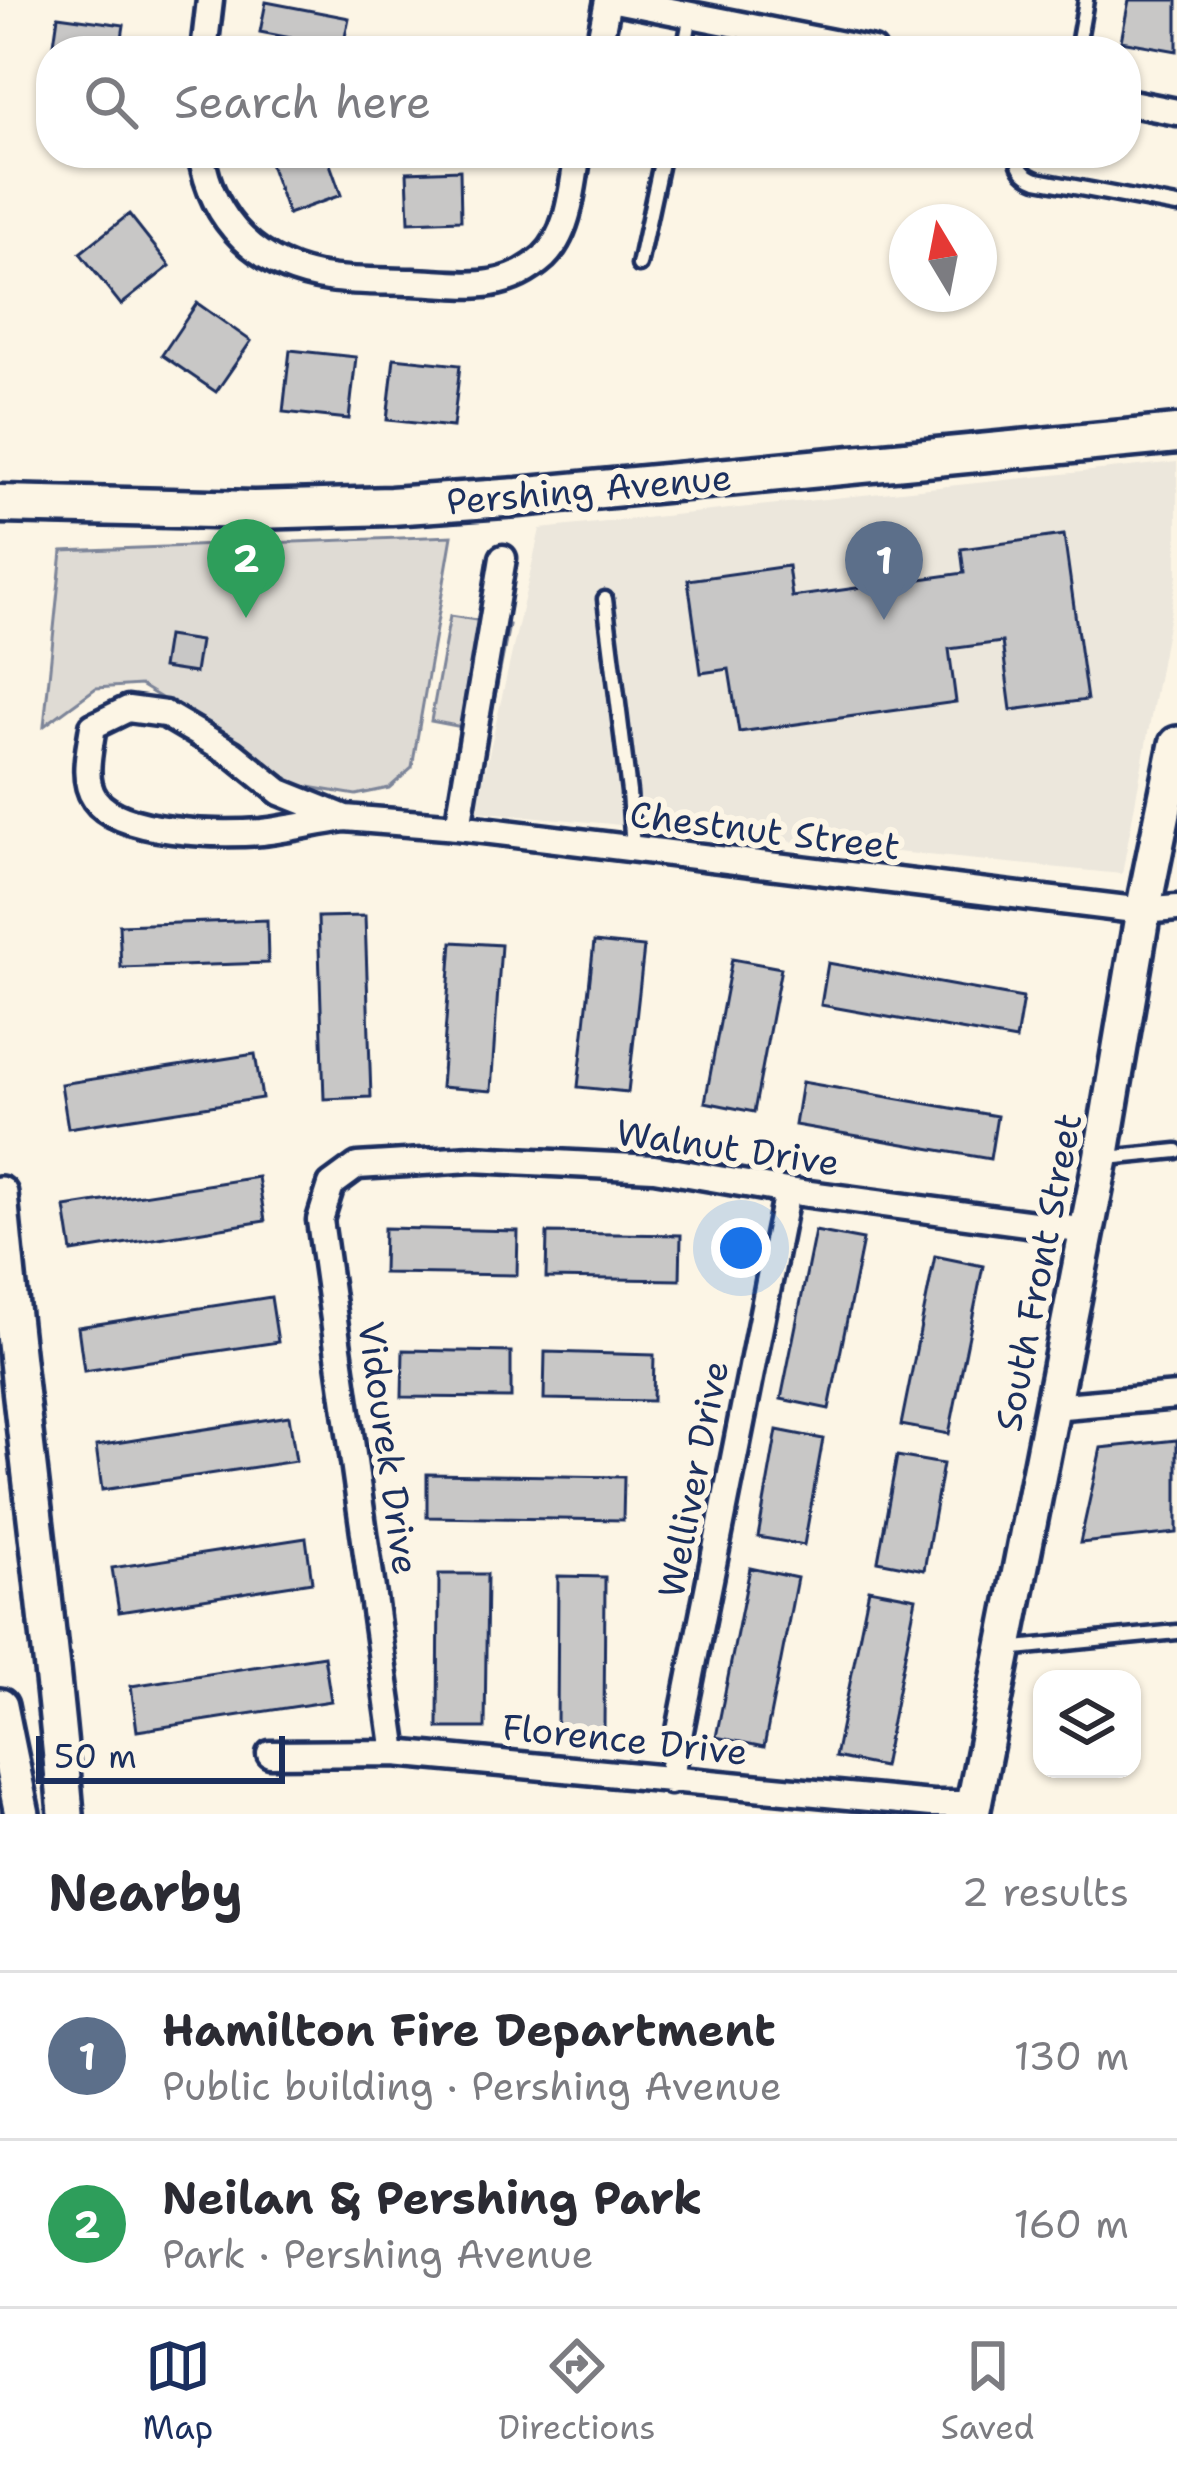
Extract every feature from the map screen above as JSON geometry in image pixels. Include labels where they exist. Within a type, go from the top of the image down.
[{"type":"main road","name":"Pershing Avenue","points":[[0,504],[254,510],[391,506],[1177,434]]},
{"type":"street","points":[[206,36],[211,0]]},
{"type":"street","points":[[602,36],[612,0],[798,36]]},
{"type":"street","points":[[1141,105],[1177,112]]},
{"type":"street","points":[[204,168],[222,214],[249,245],[288,269],[331,279],[494,285],[520,274],[547,254],[565,223],[575,168]]},
{"type":"street","points":[[458,827],[503,558]]},
{"type":"street","name":"Chestnut Street","points":[[345,818],[280,792],[232,754],[165,714],[128,709],[93,726],[87,776],[95,799],[121,820],[213,833],[265,832],[345,818],[458,827],[1160,910]]},
{"type":"street","name":"South Front Street","points":[[973,1809],[1101,1159],[1160,910],[1177,744]]},
{"type":"street","name":"Walnut Drive","points":[[357,1166],[472,1159],[654,1168],[787,1191],[1087,1231]]},
{"type":"street","name":"Vidourek Drive","points":[[357,1166],[331,1185],[320,1220],[395,1754]]},
{"type":"street","name":"Welliver Drive","points":[[670,1781],[787,1191]]},
{"type":"street","points":[[0,1194],[66,1814]]},
{"type":"street","points":[[1052,1407],[1177,1396]]},
{"type":"street","points":[[0,1706],[22,1814]]},
{"type":"street","name":"Florence Drive","points":[[270,1754],[395,1754],[973,1809]]},
{"type":"lane","points":[[1080,36],[1086,0]]},
{"type":"lane","points":[[687,36],[692,15]]},
{"type":"lane","points":[[639,265],[660,168]]},
{"type":"lane","points":[[1020,168],[1036,180],[1177,206]]},
{"type":"lane","points":[[604,599],[633,850]]},
{"type":"lane","points":[[1101,1159],[1177,1151]]},
{"type":"lane","points":[[1005,1649],[1177,1632]]},
{"type":"shaded area","points":[[1177,462],[1177,576],[1122,874],[476,811],[540,529]]},
{"type":"shaded area","points":[[452,536],[412,768],[389,788],[356,795],[297,785],[140,685],[96,688],[44,726],[62,551]]},
{"type":"shaded area","points":[[450,616],[509,625],[488,732],[431,721]]},
{"type":"building","points":[[1129,0],[1177,0],[1177,51],[1141,45],[1141,36],[1122,36]]},
{"type":"building","points":[[266,2],[349,18],[345,36],[260,32]]},
{"type":"building","points":[[58,16],[124,25],[122,36],[55,36]]},
{"type":"building","points":[[271,168],[331,168],[341,195],[288,214]]},
{"type":"building","points":[[460,170],[461,220],[409,222],[407,172]]},
{"type":"building","points":[[129,214],[170,266],[121,305],[80,253]]},
{"type":"building","points":[[197,303],[251,341],[216,392],[162,355]]},
{"type":"building","points":[[290,350],[356,357],[349,419],[283,412]]},
{"type":"building","points":[[394,358],[460,365],[453,427],[387,420]]},
{"type":"building","points":[[1064,535],[1087,700],[1011,710],[1002,642],[949,649],[956,702],[739,732],[729,669],[701,673],[688,580],[788,566],[792,597],[964,573],[961,549]]},
{"type":"building","points":[[167,636],[200,641],[195,673],[162,668]]},
{"type":"building","points":[[365,916],[371,1097],[324,1099],[318,917]]},
{"type":"building","points":[[267,920],[268,963],[121,968],[119,925]]},
{"type":"building","points":[[452,942],[501,945],[491,1091],[441,1087]]},
{"type":"building","points":[[594,942],[644,947],[628,1092],[578,1087]]},
{"type":"building","points":[[732,959],[781,968],[754,1112],[705,1102]]},
{"type":"building","points":[[828,963],[1023,998],[1016,1040],[821,1005]]},
{"type":"building","points":[[255,1054],[262,1098],[68,1128],[61,1084]]},
{"type":"building","points":[[802,1082],[997,1116],[990,1159],[795,1125]]},
{"type":"building","points":[[258,1177],[265,1221],[72,1252],[65,1207]]},
{"type":"building","points":[[384,1228],[518,1231],[517,1275],[383,1273]]},
{"type":"building","points":[[815,1231],[863,1240],[829,1409],[781,1399]]},
{"type":"building","points":[[547,1233],[681,1235],[680,1280],[546,1278]]},
{"type":"building","points":[[935,1256],[983,1266],[949,1434],[901,1425]]},
{"type":"building","points":[[271,1297],[278,1342],[84,1371],[78,1327]]},
{"type":"building","points":[[403,1350],[511,1352],[511,1398],[402,1397]]},
{"type":"building","points":[[545,1352],[654,1355],[653,1401],[544,1399]]},
{"type":"building","points":[[289,1416],[296,1461],[102,1490],[96,1446]]},
{"type":"building","points":[[777,1430],[823,1439],[804,1545],[758,1537]]},
{"type":"building","points":[[1177,1440],[1177,1533],[1080,1543],[1101,1448]]},
{"type":"building","points":[[897,1456],[943,1464],[924,1570],[878,1561]]},
{"type":"building","points":[[427,1474],[624,1477],[623,1520],[427,1517]]},
{"type":"building","points":[[306,1538],[312,1582],[119,1612],[112,1568]]},
{"type":"building","points":[[750,1568],[797,1578],[764,1747],[716,1737]]},
{"type":"building","points":[[439,1574],[487,1574],[485,1728],[438,1728]]},
{"type":"building","points":[[558,1576],[605,1577],[604,1731],[557,1730]]},
{"type":"building","points":[[869,1589],[916,1598],[883,1767],[835,1757]]},
{"type":"building","points":[[324,1656],[331,1701],[137,1731],[131,1686]]},
{"type":"place","name":"Neilan & Pershing Park","points":[[246,618]]},
{"type":"place","name":"Hamilton Fire Department","points":[[884,620]]}]
